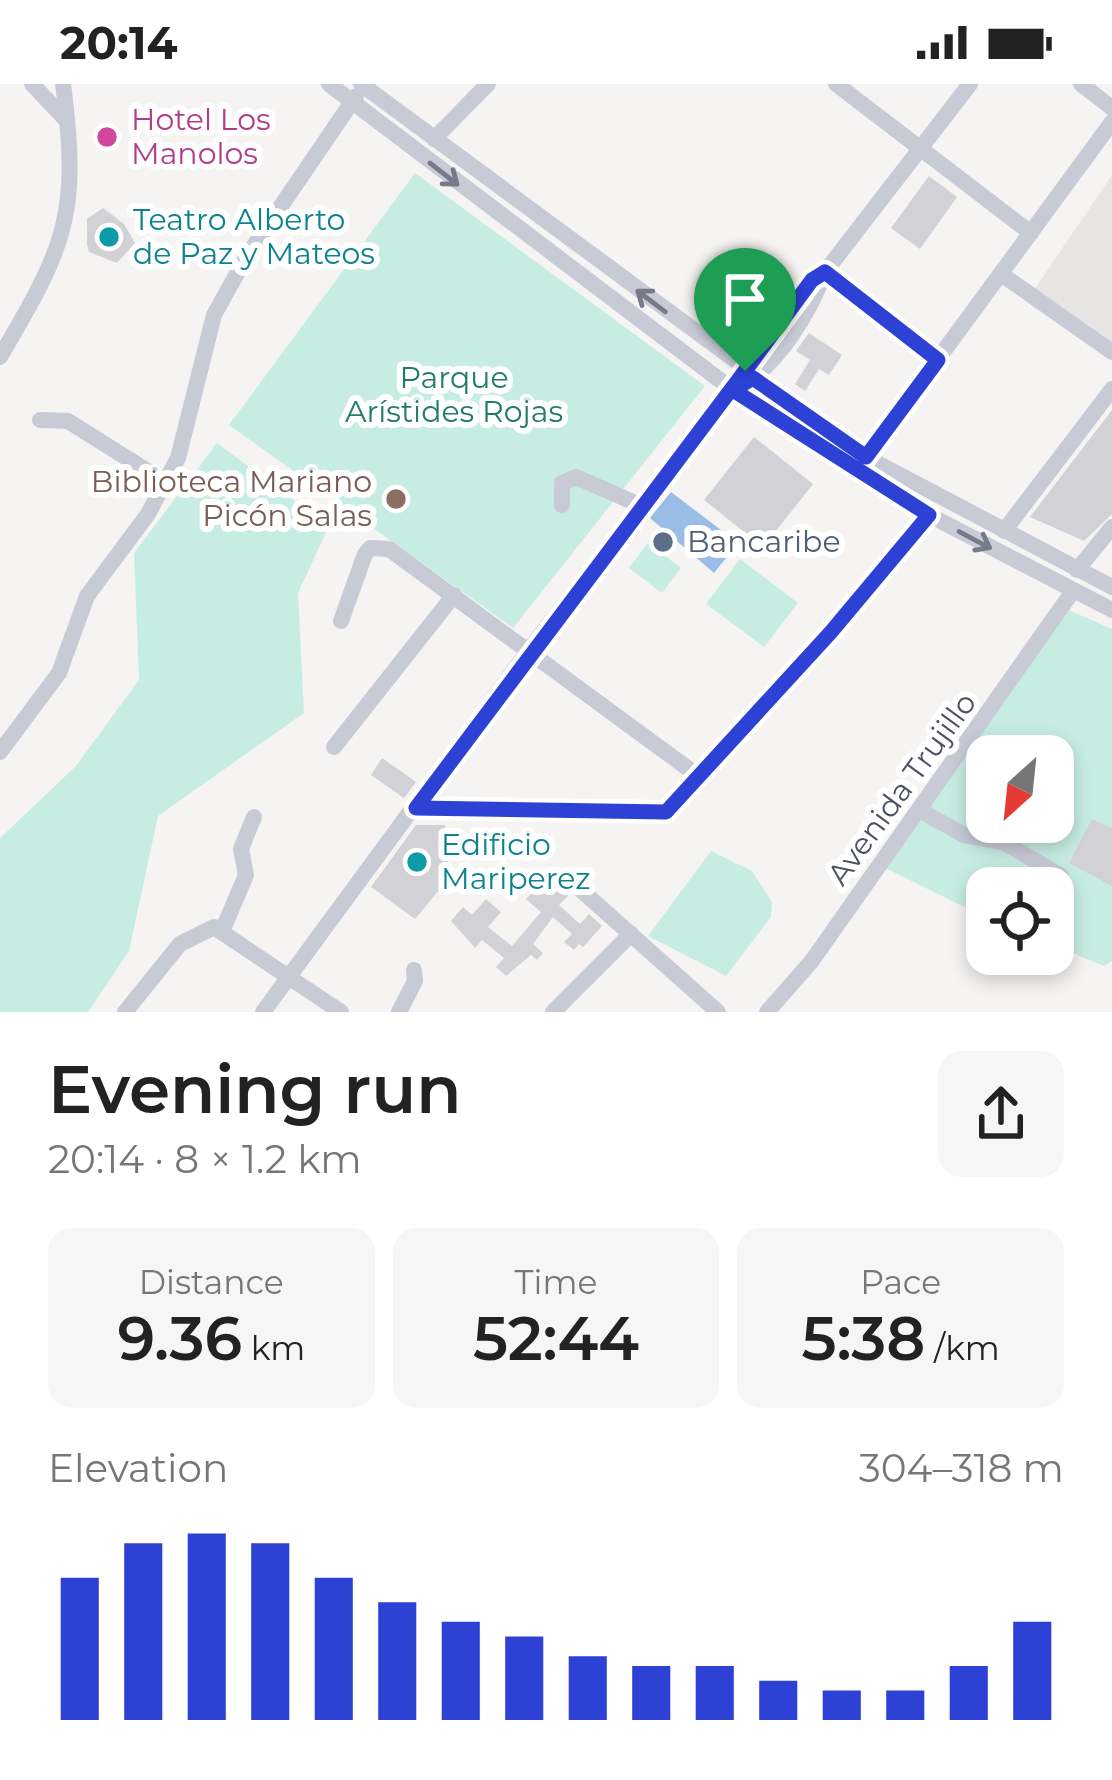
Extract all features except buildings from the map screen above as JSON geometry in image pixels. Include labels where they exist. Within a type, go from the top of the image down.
[{"type":"street","points":[[32,84],[68,121]]},
{"type":"street","points":[[0,357],[41,290],[64,225],[74,167],[63,84]]},
{"type":"street","points":[[329,84],[733,390],[929,515],[1112,610]]},
{"type":"street","points":[[0,752],[59,673],[87,596],[178,458],[214,315],[245,259],[364,84],[749,375],[866,457],[1112,587]]},
{"type":"street","points":[[434,140],[488,84]]},
{"type":"street","points":[[263,1012],[640,505],[814,300],[825,272],[970,84]]},
{"type":"street","points":[[1081,84],[1112,108]]},
{"type":"street","points":[[846,87],[1031,233]]},
{"type":"street","points":[[866,457],[1112,122]]},
{"type":"street","points":[[825,272],[938,360]]},
{"type":"street","points":[[1001,274],[1112,352]]},
{"type":"street","points":[[1004,531],[1112,389]]},
{"type":"street","points":[[40,420],[68,422],[165,482]]},
{"type":"street","points":[[562,506],[562,482],[576,477],[640,505]]},
{"type":"street","points":[[416,808],[666,812],[701,778],[929,515]]},
{"type":"street","points":[[1077,570],[1112,527]]},
{"type":"street","points":[[341,621],[365,554],[380,546],[454,595],[701,778]]},
{"type":"street","name":"Avenida Trujillo","points":[[767,1012],[812,962],[1073,591]]},
{"type":"street","points":[[334,747],[454,595]]},
{"type":"street","points":[[921,811],[964,835],[1006,843],[1046,867]]},
{"type":"street","points":[[223,928],[246,875],[241,848],[254,818]]},
{"type":"street","points":[[572,882],[718,1012]]},
{"type":"street","points":[[125,1012],[180,944],[204,928],[223,928],[336,1010]]},
{"type":"street","points":[[554,1012],[631,934]]},
{"type":"street","points":[[399,1012],[415,981],[414,970]]},
{"type":"shaded area","points":[[1112,175],[1112,348],[1032,293]]},
{"type":"green space","name":"Parque Arístides Rojas","points":[[415,173],[705,386],[513,628],[229,425]]},
{"type":"green space","points":[[217,443],[329,526],[298,593],[304,713],[158,816],[129,951],[88,1012],[0,1012],[0,838],[76,766],[139,680],[134,553]]},
{"type":"green space","points":[[648,543],[681,568],[662,593],[629,568]]},
{"type":"green space","points":[[740,559],[798,603],[764,647],[706,604]]},
{"type":"green space","points":[[1064,608],[1112,629],[1112,961],[1104,966],[1074,954],[1074,867],[966,867],[966,908],[881,866],[966,746],[966,843],[1074,843],[1074,735],[974,735]]},
{"type":"green space","points":[[711,851],[752,871],[772,902],[771,917],[726,976],[648,936]]},
{"type":"water","points":[[671,492],[738,543],[714,573],[650,518]]},
{"type":"place","name":"Hotel Los Manolos","points":[[107,137]]},
{"type":"place","name":"Teatro Alberto de Paz y Mateos","points":[[109,237]]},
{"type":"place","name":"Biblioteca Mariano Picón Salas","points":[[396,499]]},
{"type":"place","name":"Bancaribe","points":[[663,542]]},
{"type":"place","name":"Edificio Mariperez","points":[[417,862]]},
{"type":"route","points":[[825,272],[938,360],[866,457],[753,378],[733,390],[929,515],[831,632],[666,812],[416,808],[623,526],[745,371],[812,280],[825,272]]}]
